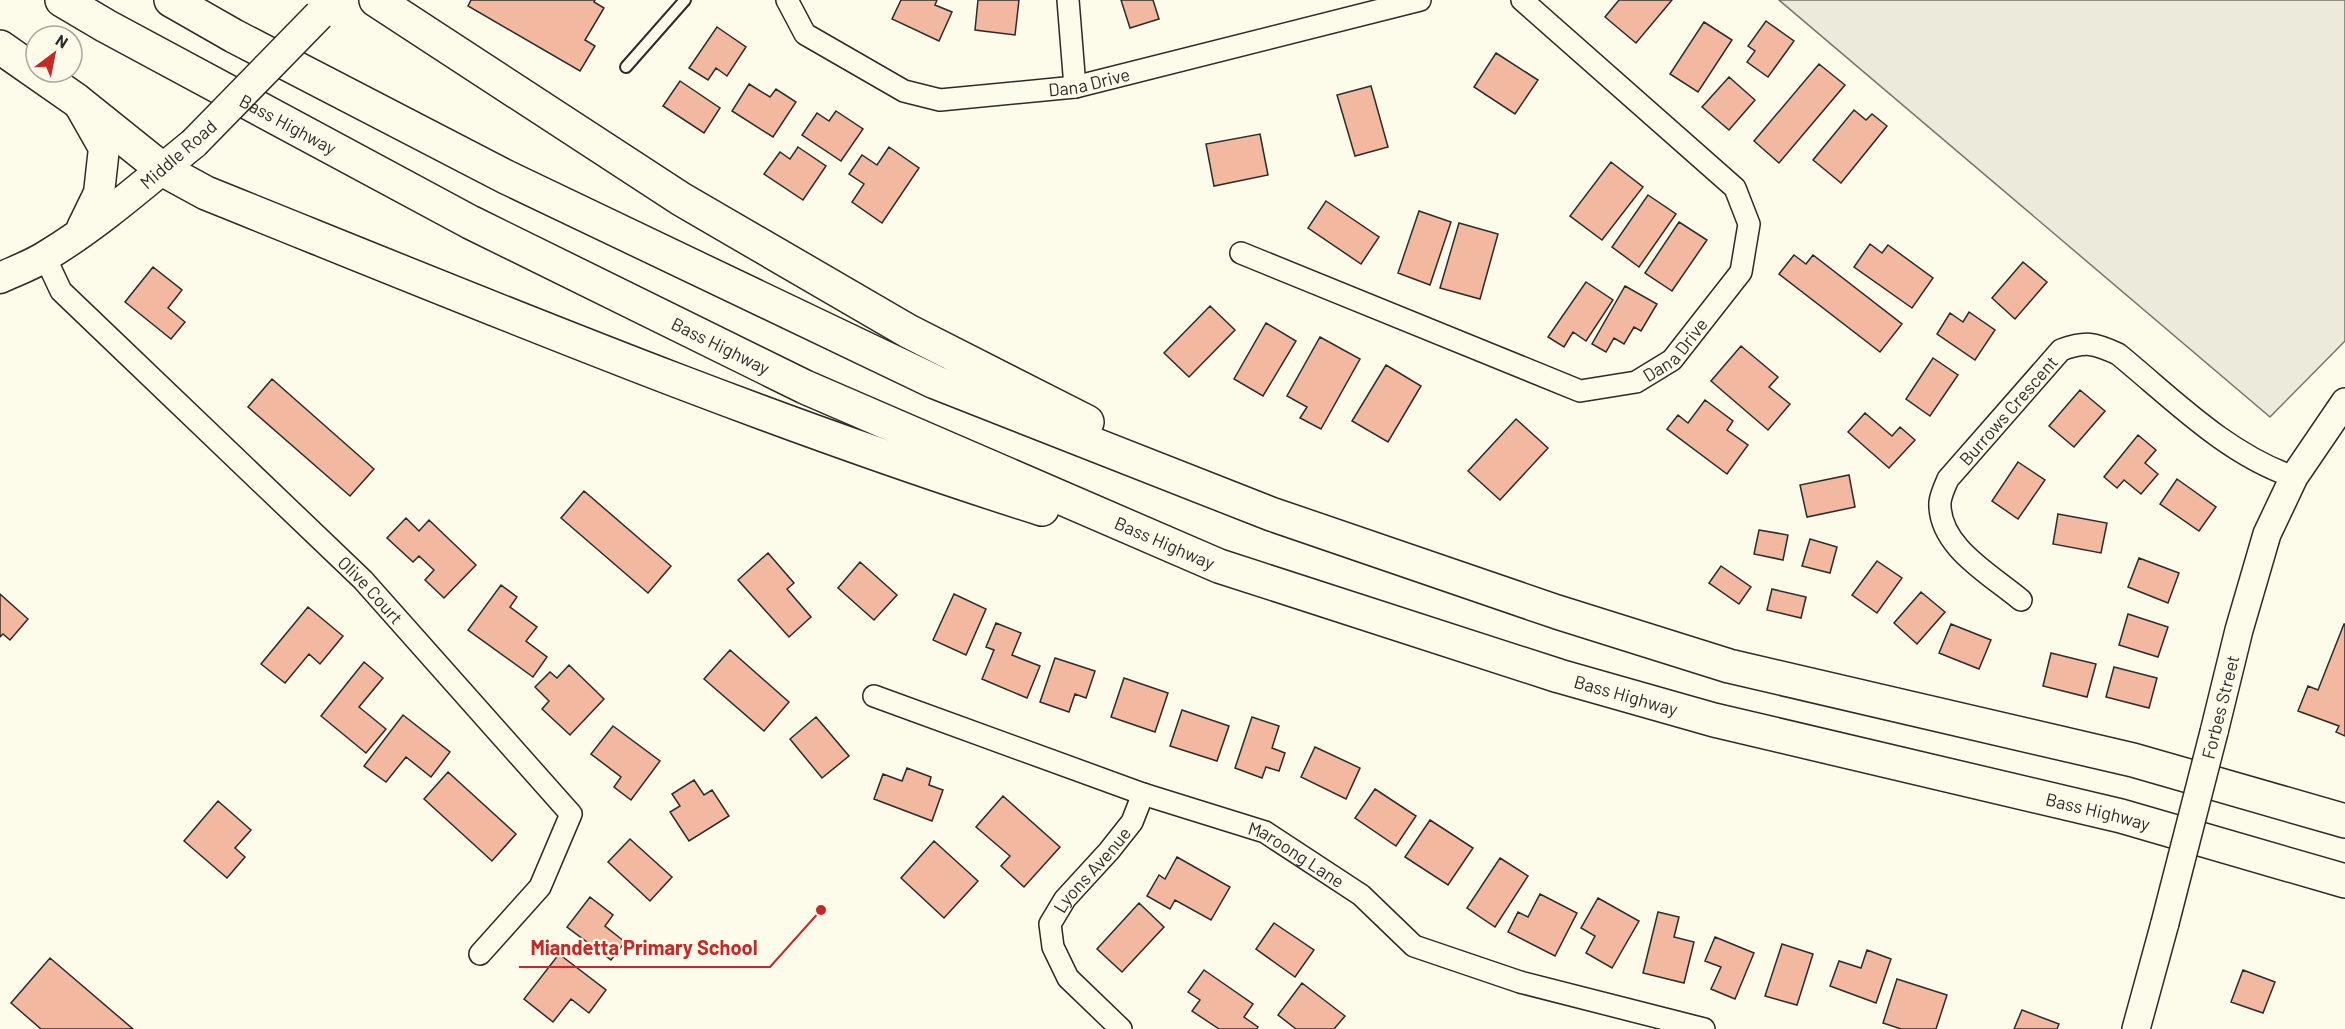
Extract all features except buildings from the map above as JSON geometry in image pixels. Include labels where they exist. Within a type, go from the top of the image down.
[{"type":"highway","name":"Bass Highway","points":[[62,0],[106,26],[470,222],[794,382],[1219,566],[1559,676],[1714,720],[2121,816],[2345,881]]},
{"type":"highway","points":[[171,0],[234,36],[506,177],[935,382],[1270,514],[1557,612],[1729,666],[2133,760],[2345,821]]},
{"type":"highway","points":[[376,0],[408,13],[681,199],[908,331],[1270,514]]},
{"type":"highway","points":[[0,47],[76,100],[162,169],[206,194],[577,344],[703,392],[995,495],[1219,566]]},
{"type":"main road","name":"Middle Road","points":[[0,278],[45,257],[79,234],[123,202],[194,144],[326,8]]},
{"type":"main road","points":[[76,100],[104,148],[99,193],[79,234]]},
{"type":"street","name":"Dana Drive","points":[[787,0],[805,34],[904,91],[940,100],[1075,87],[1420,0]]},
{"type":"street","points":[[1068,0],[1075,87]]},
{"type":"street","name":"Dana Drive","points":[[1241,253],[1580,391],[1636,382],[1672,360],[1741,272],[1749,224],[1735,188],[1522,0]]},
{"type":"street","name":"Olive Court","points":[[45,257],[61,291],[363,580],[571,814],[540,887],[480,954]]},
{"type":"street","name":"Burrows Crescent","points":[[2021,600],[1953,544],[1942,523],[1940,500],[1948,479],[2061,350],[2080,344],[2100,346],[2118,354],[2235,450],[2271,470],[2294,477]]},
{"type":"street","name":"Forbes Street","points":[[2136,1029],[2239,630],[2267,534],[2294,477],[2345,402]]},
{"type":"street","name":"Maroong Lane","points":[[874,696],[1143,794],[1265,832],[1361,895],[1414,946],[1520,982],[1704,1029]]},
{"type":"street","name":"Lyons Avenue","points":[[1121,1029],[1068,978],[1053,947],[1050,924],[1065,899],[1132,822],[1143,794]]},
{"type":"lane","points":[[626,67],[685,0]]},
{"type":"shaded area","points":[[1779,0],[2345,0],[2345,341],[2270,417]]},
{"type":"place","name":"Miandetta Primary School","points":[[821,910]]}]
